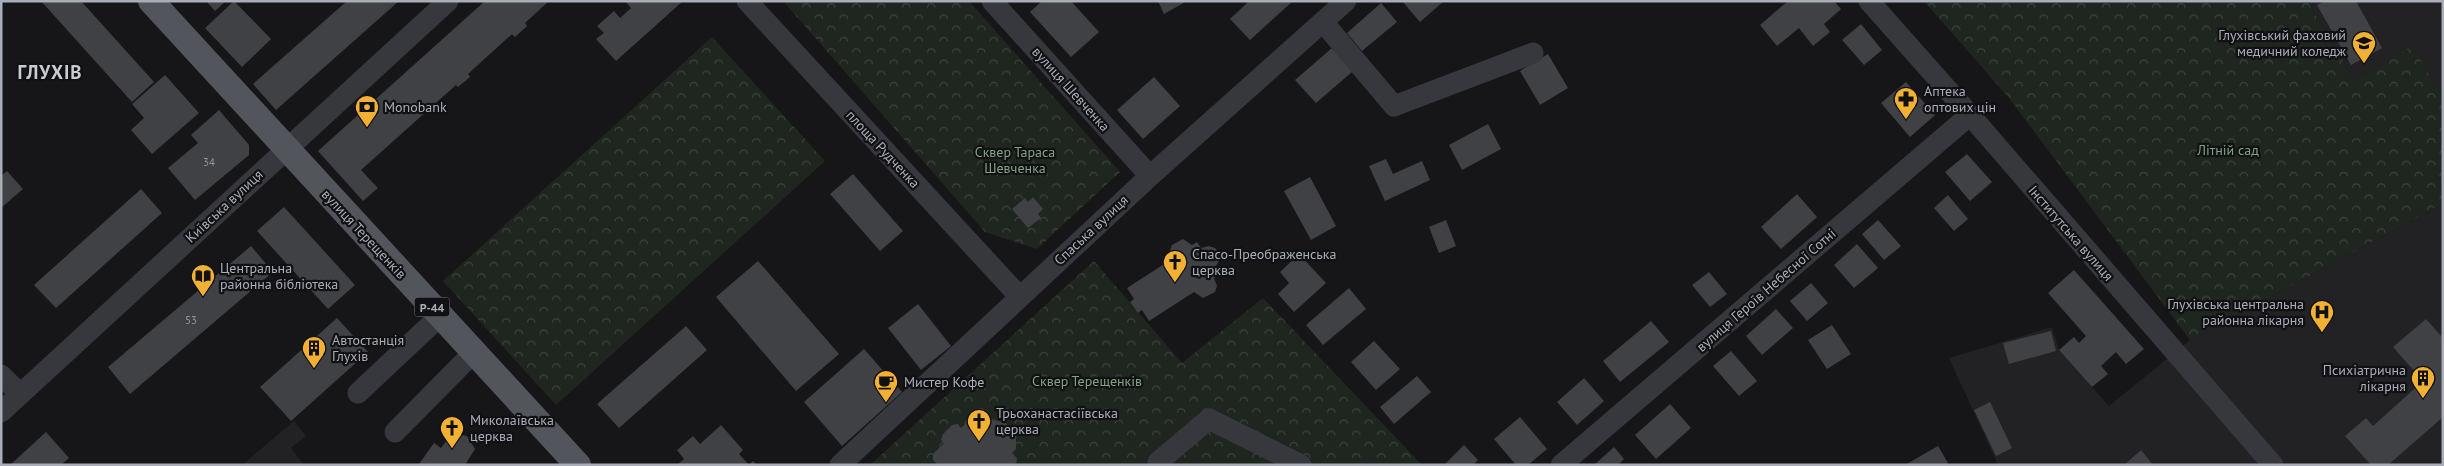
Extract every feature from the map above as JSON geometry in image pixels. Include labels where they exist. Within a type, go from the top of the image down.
[{"type":"main road","name":"вулиця Терещенків","points":[[151,1],[578,465]]},
{"type":"street","name":"Київська вулиця","points":[[1,412],[448,1]]},
{"type":"street","name":"площа Рудченка","points":[[747,1],[1019,296]]},
{"type":"street","name":"вулиця Шевченка","points":[[992,1],[1150,176]]},
{"type":"street","name":"Спаська вулиця","points":[[840,465],[1019,296],[1346,1]]},
{"type":"street","name":"Інститутська вулиця","points":[[1869,1],[1970,115],[2272,465]]},
{"type":"street","points":[[1323,22],[1394,106],[1533,53]]},
{"type":"street","name":"вулиця Героїв Небесної Сотні","points":[[1561,465],[1970,115]]},
{"type":"street","points":[[358,393],[440,316]]},
{"type":"street","points":[[394,432],[474,352]]},
{"type":"street","points":[[1,375],[20,394]]},
{"type":"street","points":[[1158,462],[1209,419],[1301,465]]},
{"type":"shaded area","name":"Глухівський фаховий медичний коледж","points":[[2307,1],[2443,1],[2443,97],[2412,46],[2355,81]]},
{"type":"shaded area","name":"Глухівська центральна районна лікарня","points":[[2443,204],[2443,465],[1998,465],[1949,358],[2052,327],[2059,350],[2109,406],[2190,340]]},
{"type":"shaded area","points":[[294,421],[306,436],[291,448],[304,465],[242,465]]},
{"type":"green space","name":"Сквер Тараса Шевченка","points":[[783,1],[969,1],[1120,172],[1037,249],[985,232]]},
{"type":"green space","name":"Літній сад","points":[[1924,1],[2307,1],[2355,81],[2412,46],[2443,97],[2443,204],[2190,340],[2009,98]]},
{"type":"green space","points":[[712,37],[825,161],[556,405],[443,281]]},
{"type":"green space","name":"Сквер Терещенків","points":[[1094,261],[1182,363],[1263,298],[1422,465],[870,465]]},
{"type":"building","points":[[41,1],[81,1],[154,82],[132,102]]},
{"type":"building","points":[[206,1],[226,1],[215,11]]},
{"type":"building","points":[[234,1],[271,39],[242,67],[205,28]]},
{"type":"building","points":[[347,1],[399,1],[276,110],[253,84]]},
{"type":"building","points":[[485,1],[549,1],[525,23],[527,26],[515,37],[512,34],[468,74],[470,77],[458,87],[456,85],[361,170],[378,188],[363,201],[318,151]]},
{"type":"building","points":[[625,1],[683,1],[616,61],[596,39],[604,33],[597,26],[614,11],[620,18],[631,8]]},
{"type":"building","points":[[1042,1],[1071,1],[1099,32],[1071,57],[1030,12]]},
{"type":"building","points":[[1158,1],[1187,1],[1164,14]]},
{"type":"building","points":[[1246,1],[1293,1],[1250,40],[1230,19],[1247,3]]},
{"type":"building","points":[[1402,1],[1444,1],[1420,22]]},
{"type":"building","points":[[1788,1],[1834,1],[1841,9],[1824,24],[1830,32],[1813,46],[1799,28],[1777,46],[1760,25]]},
{"type":"building","points":[[2325,1],[2356,1],[2382,48],[2351,65],[2317,5]]},
{"type":"building","points":[[1381,3],[1397,22],[1362,51],[1347,33]]},
{"type":"building","points":[[1861,24],[1882,50],[1864,65],[1842,40]]},
{"type":"building","points":[[1332,48],[1352,72],[1316,103],[1295,80]]},
{"type":"building","points":[[1548,54],[1568,88],[1540,105],[1520,71]]},
{"type":"building","points":[[165,75],[199,113],[152,154],[131,130],[144,118],[132,104]]},
{"type":"building","points":[[1154,77],[1180,106],[1143,139],[1117,110]]},
{"type":"building","points":[[1906,82],[1935,115],[1910,137],[1881,103]]},
{"type":"building","points":[[219,110],[249,145],[249,155],[195,200],[168,168],[198,143],[191,135]]},
{"type":"building","points":[[1488,124],[1501,149],[1462,170],[1449,145]]},
{"type":"building","points":[[1967,154],[1992,182],[1970,201],[1945,172]]},
{"type":"building","points":[[1386,159],[1393,174],[1422,161],[1430,180],[1385,201],[1369,166]]},
{"type":"building","points":[[7,171],[23,189],[1,208],[1,176]]},
{"type":"building","points":[[853,174],[903,231],[880,251],[830,194]]},
{"type":"building","points":[[1310,177],[1336,226],[1311,240],[1284,191]]},
{"type":"building","points":[[141,189],[162,213],[56,308],[34,285]]},
{"type":"building","points":[[1797,194],[1817,217],[1781,249],[1761,227]]},
{"type":"building","points":[[1948,195],[1968,219],[1954,231],[1934,208]]},
{"type":"building","points":[[1033,197],[1043,209],[1038,214],[1041,218],[1028,228],[1012,209],[1025,198],[1028,202]]},
{"type":"building","points":[[284,207],[355,285],[328,309],[257,231]]},
{"type":"building","points":[[1446,220],[1456,246],[1439,253],[1429,227]]},
{"type":"building","points":[[1878,220],[1901,246],[1884,260],[1862,234]]},
{"type":"building","name":"Спасо-Преображенська церква","points":[[1183,239],[1192,245],[1197,242],[1201,248],[1209,246],[1219,252],[1220,259],[1215,268],[1219,275],[1214,278],[1217,286],[1215,292],[1203,298],[1194,292],[1149,321],[1142,310],[1138,313],[1130,302],[1134,299],[1127,288],[1172,259],[1170,251],[1172,245]]},
{"type":"building","points":[[1857,244],[1878,268],[1854,288],[1834,265]]},
{"type":"building","points":[[251,246],[273,272],[130,394],[108,367]]},
{"type":"building","points":[[1299,254],[1326,283],[1294,312],[1278,294],[1289,283],[1280,272]]},
{"type":"building","points":[[758,261],[839,354],[796,391],[716,297]]},
{"type":"building","points":[[2074,270],[2144,349],[2126,364],[2116,352],[2101,366],[2108,374],[2092,387],[2059,350],[2074,337],[2079,343],[2086,336],[2048,293]]},
{"type":"building","points":[[1709,272],[1727,294],[1710,307],[1692,285]]},
{"type":"building","points":[[1811,283],[1828,303],[1807,321],[1790,301]]},
{"type":"building","points":[[1349,288],[1366,309],[1323,345],[1306,325]]},
{"type":"building","points":[[918,304],[951,346],[921,370],[888,328]]},
{"type":"building","points":[[1776,309],[1793,328],[1762,355],[1746,336]]},
{"type":"building","name":"Автостанція Глухів","points":[[337,318],[368,352],[291,421],[260,387]]},
{"type":"building","name":"Психіатрична лікарня","points":[[2426,319],[2443,338],[2443,417],[2388,465],[2371,465],[2345,436],[2366,418],[2373,426],[2423,381],[2393,347]]},
{"type":"building","points":[[1651,321],[1669,342],[1620,382],[1603,361]]},
{"type":"building","points":[[1832,325],[1851,354],[1827,369],[1808,340]]},
{"type":"building","points":[[686,326],[707,350],[619,428],[597,404]]},
{"type":"building","points":[[2051,331],[2056,351],[2009,364],[2003,343]]},
{"type":"building","points":[[1374,341],[1400,369],[1376,390],[1351,362]]},
{"type":"building","points":[[864,349],[902,392],[842,446],[804,402]]},
{"type":"building","points":[[1731,351],[1757,381],[1739,396],[1713,366]]},
{"type":"building","points":[[1417,376],[1431,392],[1394,424],[1380,407]]},
{"type":"building","points":[[1584,378],[1604,401],[1577,425],[1557,402]]},
{"type":"building","points":[[1990,402],[2012,448],[1996,456],[1974,410]]},
{"type":"building","points":[[1670,404],[1691,428],[1656,459],[1635,435]]},
{"type":"building","name":"Трьоханастасіївська церква","points":[[972,417],[979,417],[985,424],[989,420],[1005,422],[1016,434],[1016,449],[1012,453],[1017,458],[1016,465],[938,465],[933,460],[933,454],[944,443],[941,440],[943,434],[952,425],[958,424],[961,428]]},
{"type":"building","points":[[1520,417],[1547,449],[1528,465],[1516,465],[1494,439]]},
{"type":"building","points":[[721,425],[743,450],[739,454],[749,465],[677,465],[684,459],[677,450],[693,436],[700,444]]},
{"type":"building","points":[[46,432],[69,458],[61,465],[10,465]]},
{"type":"building","name":"Миколаївська церква","points":[[452,433],[467,436],[475,449],[465,465],[419,464],[434,443],[441,448]]},
{"type":"building","points":[[1464,445],[1478,460],[1473,465],[1444,465]]},
{"type":"building","points":[[1938,446],[1948,463],[1945,465],[1905,465]]},
{"type":"building","points":[[1614,447],[1624,459],[1618,465],[1594,465]]},
{"type":"building","points":[[2141,450],[2153,465],[2124,465]]},
{"type":"building","points":[[753,461],[757,465],[749,465]]},
{"type":"place","name":"Глухівський фаховий медичний коледж","points":[[2364,64]]},
{"type":"place","name":"Аптека оптових цін","points":[[1906,120]]},
{"type":"place","name":"Monobank","points":[[367,128]]},
{"type":"place","name":"Спасо-Преображенська церква","points":[[1175,283]]},
{"type":"place","name":"Центральна районна бібліотека","points":[[203,297]]},
{"type":"place","name":"Глухівська центральна районна лікарня","points":[[2322,333]]},
{"type":"place","name":"Автостанція Глухів","points":[[314,369]]},
{"type":"place","name":"Психіатрична лікарня","points":[[2423,399]]},
{"type":"place","name":"Мистер Кофе","points":[[886,403]]},
{"type":"place","name":"Трьоханастасіївська церква","points":[[979,442]]},
{"type":"place","name":"Миколаївська церква","points":[[452,449]]},
{"type":"district","name":"ГЛУХІВ","points":[[50,72]]}]
